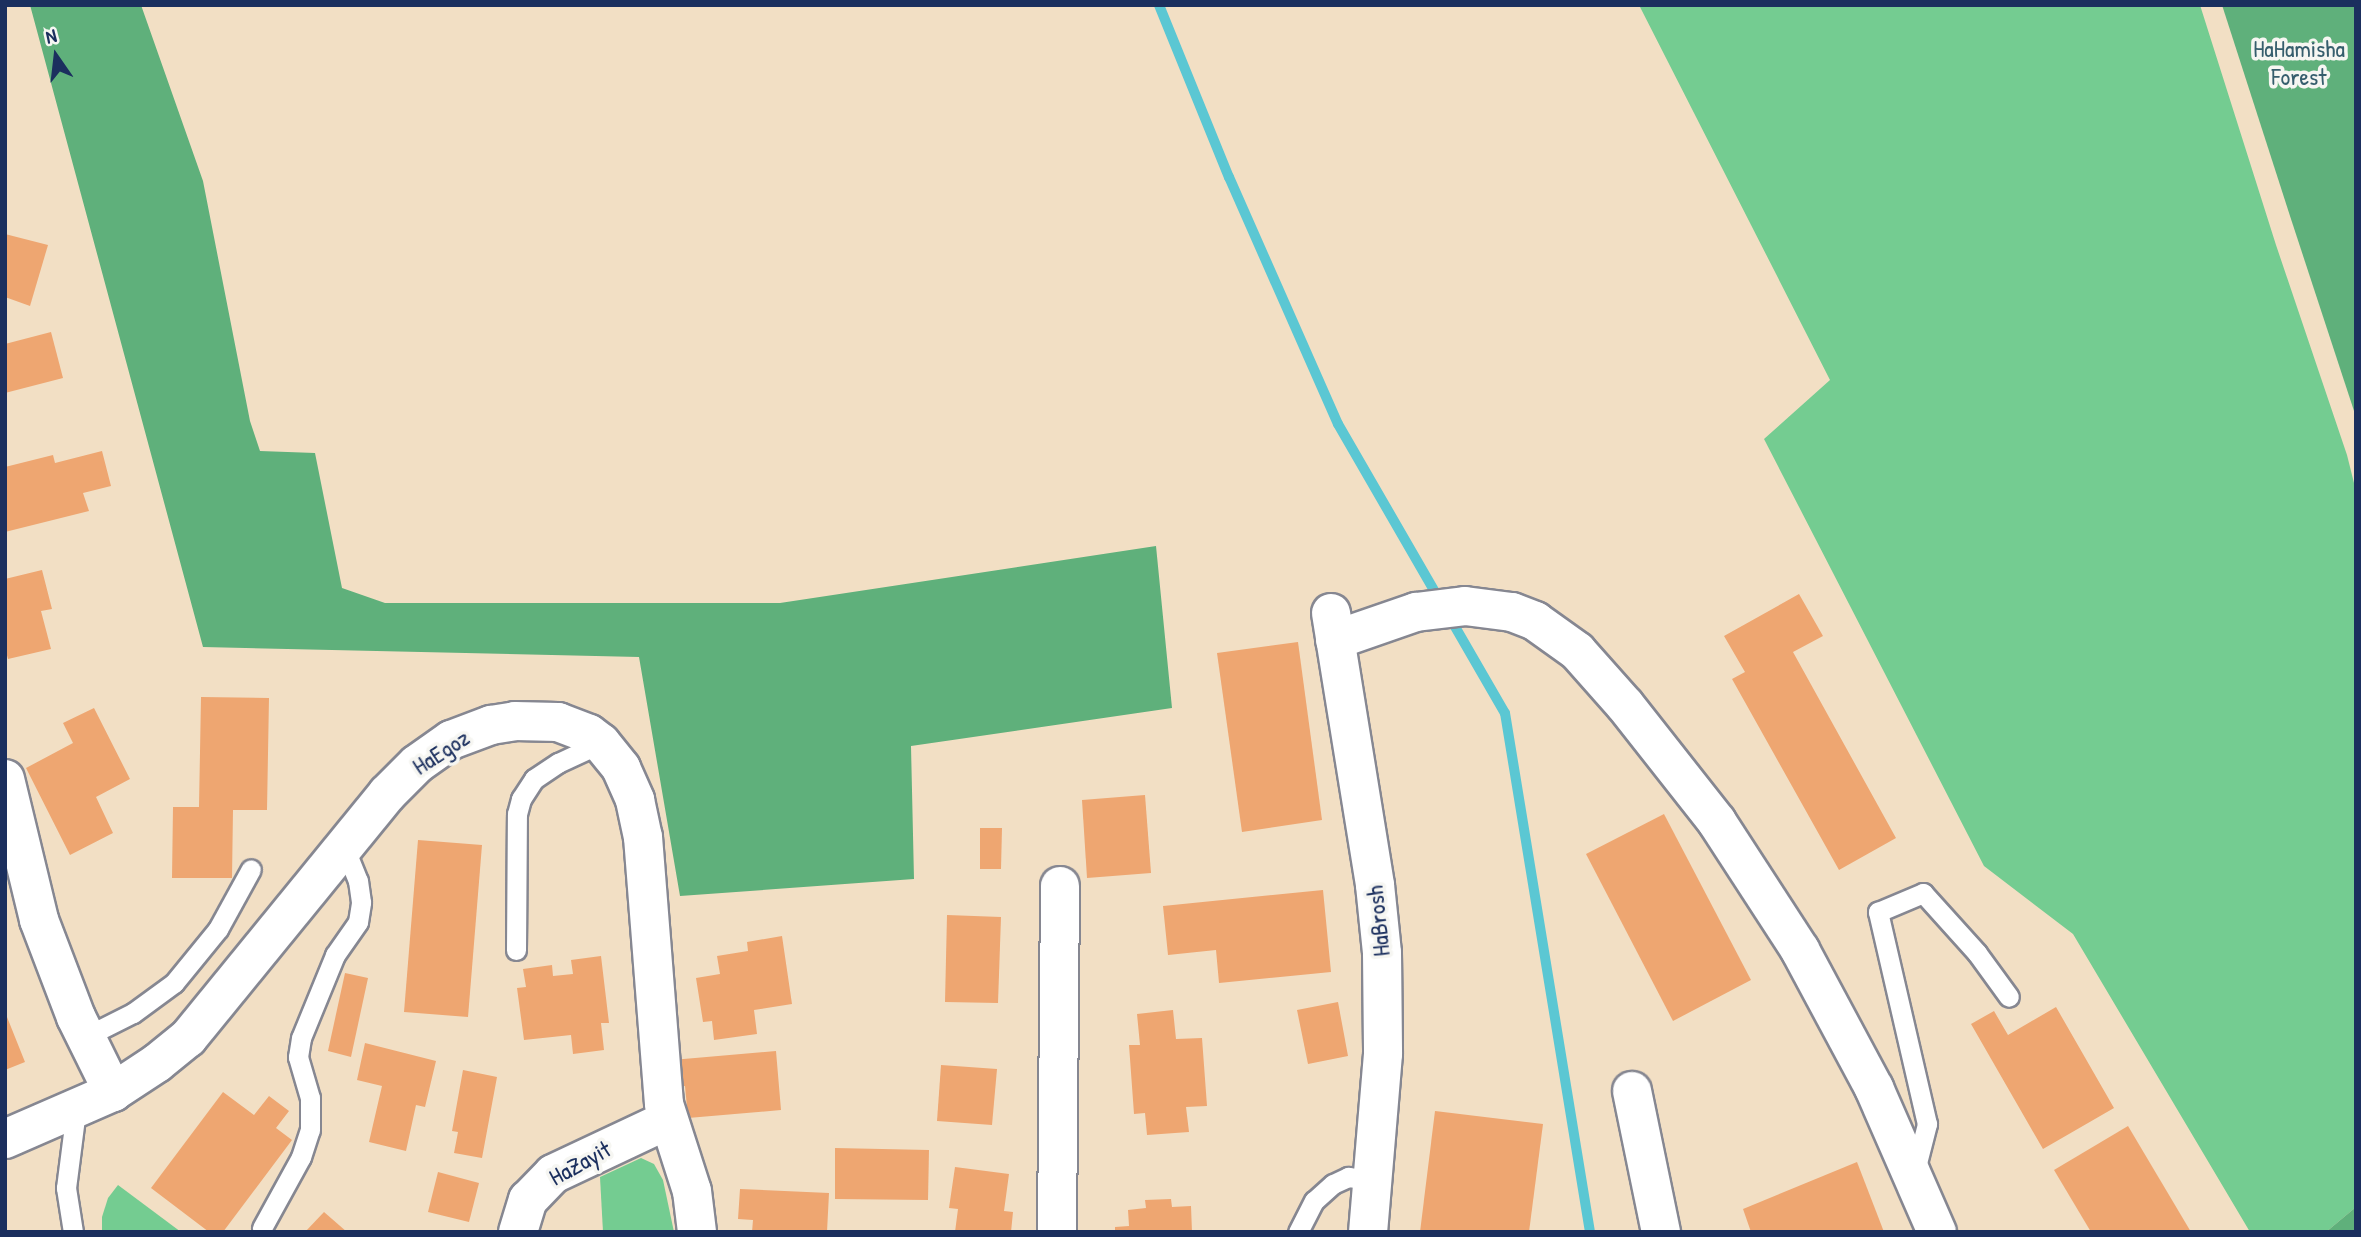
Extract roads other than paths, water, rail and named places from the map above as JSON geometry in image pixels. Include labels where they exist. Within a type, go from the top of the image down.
[{"type":"street","name":"HaBrosh","points":[[1368,1232],[1383,1054],[1382,953],[1375,886],[1333,626],[1465,606],[1512,612],[1535,621],[1577,651],[1672,762],[1759,885],[1838,1018],[1914,1175]]},
{"type":"street","name":"HaEgoz","points":[[5,1139],[113,1092],[157,1063],[188,1038],[387,794],[417,764],[451,740],[470,731],[514,721],[558,722],[589,734],[601,743],[621,768],[639,818],[662,1084],[668,1120],[692,1191],[697,1232]]},
{"type":"street","points":[[5,779],[39,920],[85,1037],[113,1092]]},
{"type":"street","points":[[1057,1232],[1060,886]]},
{"type":"street","points":[[1632,1091],[1661,1232]]},
{"type":"street","name":"HaZayit","points":[[518,1232],[528,1200],[553,1174],[579,1159],[668,1120]]},
{"type":"street","points":[[1914,1175],[1937,1232]]},
{"type":"lane","points":[[516,950],[517,814],[521,799],[534,779],[558,763],[601,743]]},
{"type":"lane","points":[[262,1228],[301,1157],[310,1130],[310,1098],[298,1057],[301,1038],[335,955],[358,922],[361,902],[358,881],[344,847]]},
{"type":"lane","points":[[85,1037],[134,1013],[174,984],[218,929],[251,869]]},
{"type":"lane","points":[[1914,1175],[1927,1124],[1878,912],[1923,893],[1977,953],[2009,997]]},
{"type":"lane","points":[[73,1232],[66,1188],[76,1110]]},
{"type":"lane","points":[[1298,1232],[1314,1201],[1333,1184],[1348,1177],[1373,1180]]},
{"type":"waterway","points":[[1159,5],[1229,177],[1338,424],[1505,713],[1590,1232]]},
{"type":"park label","name":"HaHamisha Forest","points":[[2299,63]]}]
